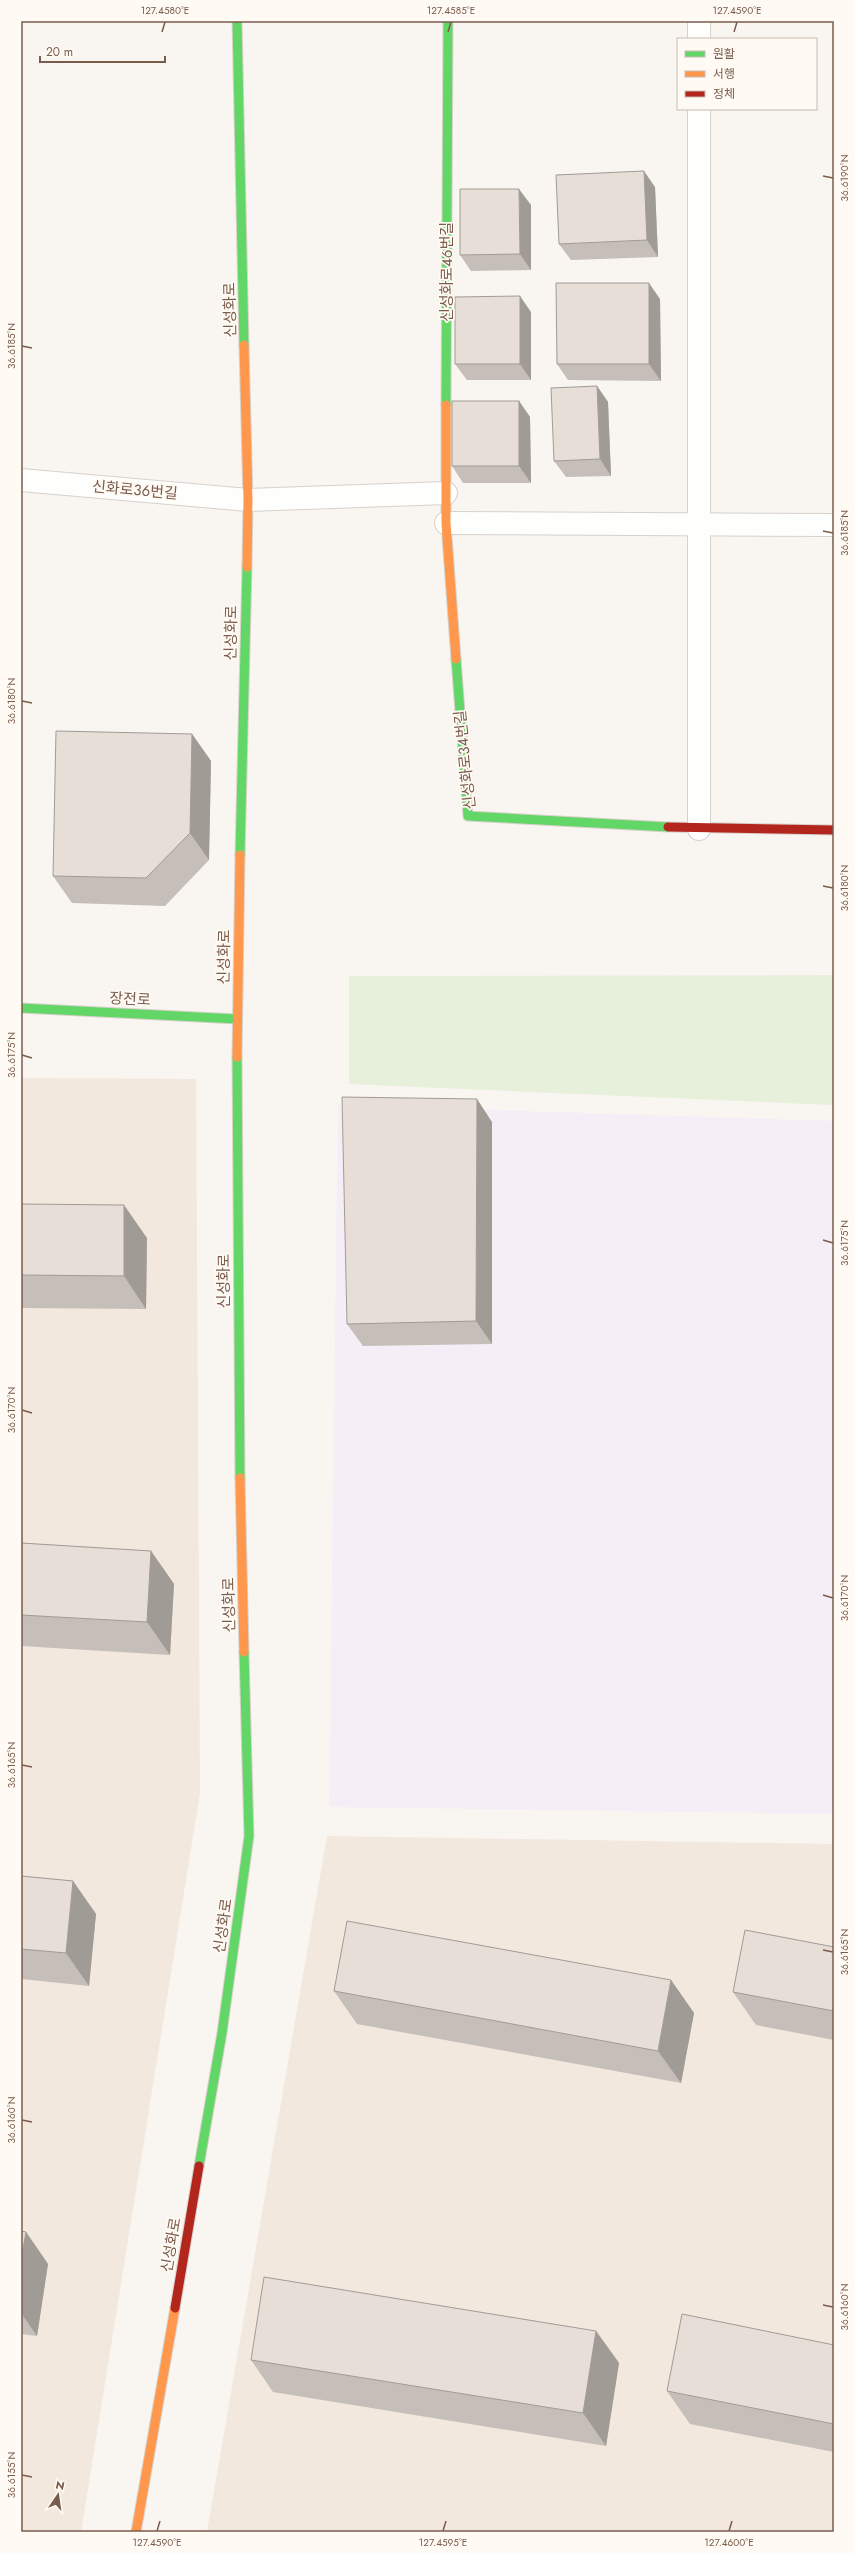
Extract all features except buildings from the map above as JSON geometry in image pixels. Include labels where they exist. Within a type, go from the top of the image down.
[{"type":"street","name":"신성화로","points":[[136,2532],[222,2033],[249,1836],[239,1448],[237,1019],[248,500],[237,21]]},
{"type":"street","name":"신성화로46번길","points":[[446,523],[448,21]]},
{"type":"street","points":[[699,21],[699,38]]},
{"type":"street","points":[[699,110],[699,829]]},
{"type":"street","name":"신화로36번길","points":[[21,480],[248,500],[446,493]]},
{"type":"street","points":[[446,523],[834,525]]},
{"type":"street","name":"신성화로34번길","points":[[446,523],[468,816],[699,829],[834,830]]},
{"type":"street","name":"장전로","points":[[21,1008],[237,1019]]},
{"type":"shaded area","points":[[21,1078],[196,1079],[200,1793],[81,2532],[21,2532]]},
{"type":"shaded area","points":[[338,1105],[834,1121],[834,1814],[329,1807]]},
{"type":"shaded area","points":[[327,1836],[834,1844],[834,2532],[207,2532]]},
{"type":"green space","points":[[834,975],[834,1105],[349,1084],[349,976]]},
{"type":"traffic: fast","points":[[237,21],[244,345]]},
{"type":"traffic: fast","points":[[446,405],[448,21]]},
{"type":"traffic: fast","points":[[240,855],[247,567]]},
{"type":"traffic: fast","points":[[456,659],[468,816],[668,827]]},
{"type":"traffic: fast","points":[[21,1008],[237,1019]]},
{"type":"traffic: fast","points":[[237,1057],[240,1478]]},
{"type":"traffic: fast","points":[[199,2166],[222,2033],[249,1836],[244,1652]]},
{"type":"traffic: slow","points":[[244,345],[248,500],[247,567]]},
{"type":"traffic: slow","points":[[446,405],[446,523],[456,659]]},
{"type":"traffic: slow","points":[[237,1057],[240,855]]},
{"type":"traffic: slow","points":[[240,1478],[244,1652]]},
{"type":"traffic: slow","points":[[136,2532],[175,2308]]},
{"type":"traffic: jam","points":[[668,827],[834,830]]},
{"type":"traffic: jam","points":[[175,2308],[199,2166]]}]
